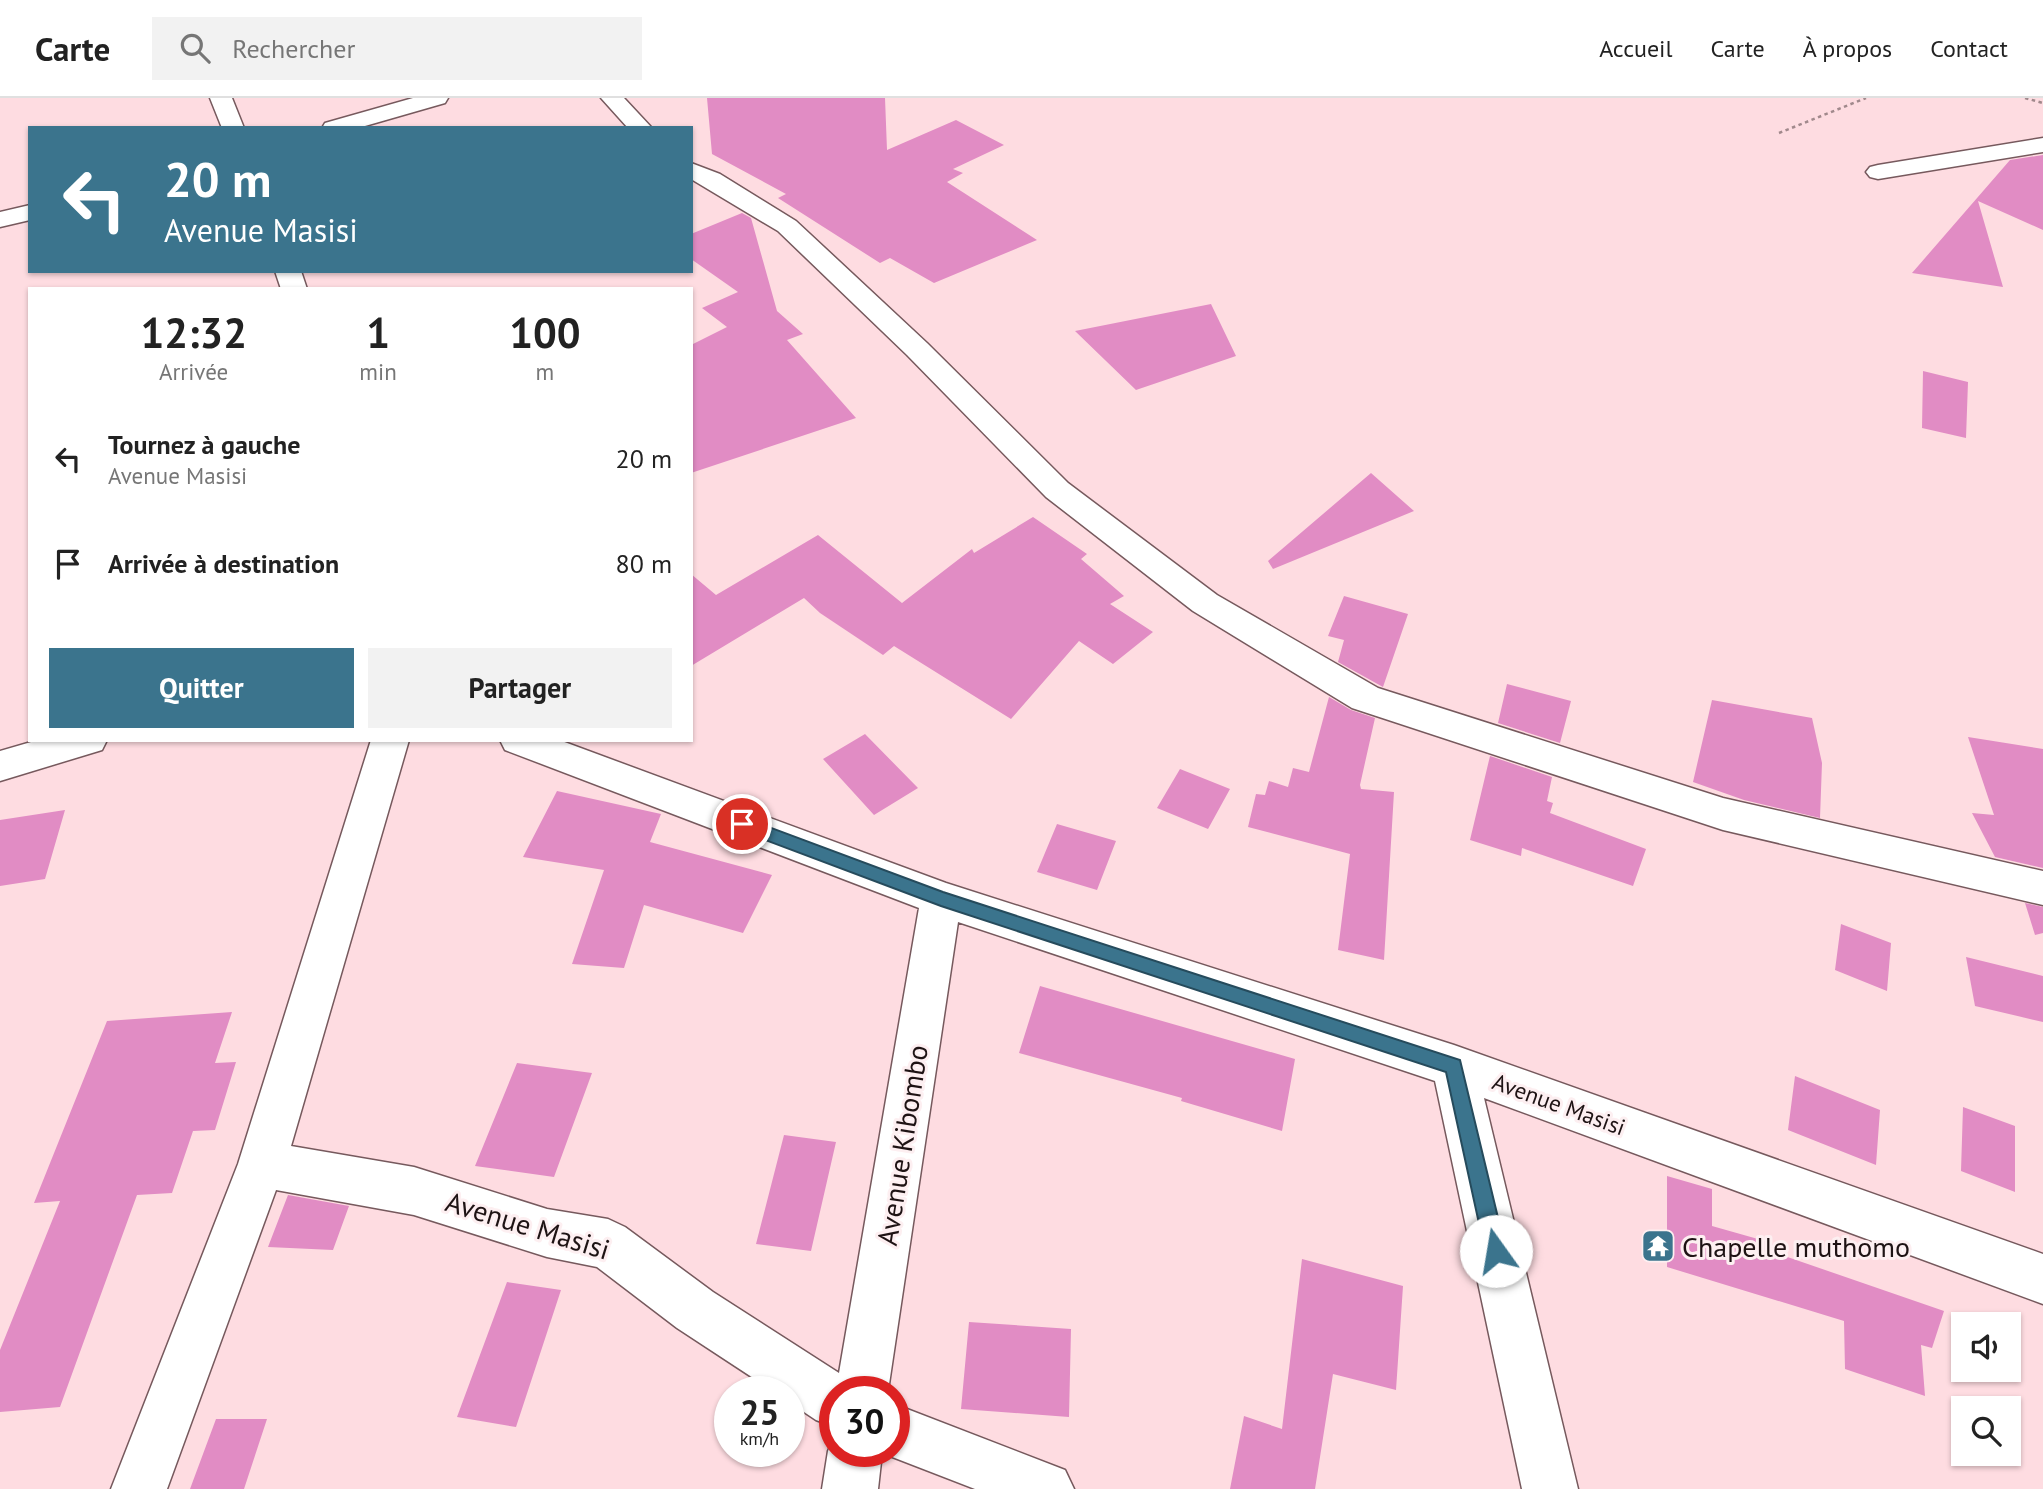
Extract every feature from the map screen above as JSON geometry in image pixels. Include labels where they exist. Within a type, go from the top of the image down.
[{"type":"street","points":[[221,98],[232,126]]},
{"type":"street","points":[[340,126],[437,98]]},
{"type":"street","points":[[612,98],[639,126]]},
{"type":"street","points":[[1878,172],[2043,145]]},
{"type":"street","points":[[693,171],[712,179],[787,226],[917,349],[1057,490],[1205,603],[1365,698],[1723,814],[2043,888]]},
{"type":"street","points":[[0,220],[28,213]]},
{"type":"street","points":[[0,766],[82,742]]},
{"type":"street","points":[[139,1489],[262,1164],[389,742]]},
{"type":"street","name":"Avenue Masisi","points":[[523,742],[941,898],[1454,1066],[2043,1279]]},
{"type":"street","name":"Avenue Kibombo","points":[[864,1376],[941,898]]},
{"type":"street","points":[[1454,1066],[1549,1489]]},
{"type":"street","name":"Avenue Masisi","points":[[262,1164],[414,1191],[547,1233],[608,1244],[695,1310],[819,1391]]},
{"type":"street","points":[[910,1437],[1046,1489]]},
{"type":"street","points":[[850,1489],[853,1467]]},
{"type":"path","points":[[1779,133],[1866,98]]},
{"type":"path","points":[[2025,98],[2043,103]]},
{"type":"building","points":[[707,98],[885,98],[887,150],[956,120],[1004,145],[953,169],[963,173],[947,182],[1037,240],[934,283],[890,258],[880,263],[778,198],[786,194],[712,154]]},
{"type":"building","points":[[2043,155],[2043,230],[1978,201],[2003,287],[1912,273],[2010,160]]},
{"type":"building","points":[[742,213],[751,218],[777,311],[803,334],[787,340],[856,418],[693,472],[693,344],[727,327],[702,308],[738,292],[693,260],[693,233]]},
{"type":"building","points":[[1211,304],[1236,356],[1136,390],[1075,331]]},
{"type":"building","points":[[1923,371],[1968,382],[1966,438],[1922,428]]},
{"type":"building","points":[[1371,473],[1414,511],[1273,569],[1268,561]]},
{"type":"building","points":[[1033,517],[1087,554],[1081,559],[1124,596],[1110,604],[1153,632],[1113,664],[1079,641],[1011,719],[894,646],[883,655],[820,613],[804,598],[693,665],[693,576],[716,595],[818,535],[902,603],[972,549],[974,553]]},
{"type":"building","points":[[1344,596],[1408,614],[1383,687],[1338,662],[1344,640],[1328,636]]},
{"type":"building","points":[[1507,684],[1571,701],[1560,743],[1498,723]]},
{"type":"building","points":[[1329,697],[1351,710],[1375,718],[1361,789],[1394,792],[1384,960],[1338,950],[1350,854],[1248,827],[1256,794],[1265,795],[1269,781],[1288,787],[1293,768],[1309,772]]},
{"type":"building","points":[[1712,700],[1812,718],[1822,763],[1820,818],[1744,800],[1693,782]]},
{"type":"building","points":[[865,734],[918,788],[874,815],[823,759]]},
{"type":"building","points":[[1968,737],[2043,749],[2043,868],[1995,857],[1972,813],[1994,815]]},
{"type":"building","points":[[1490,756],[1552,777],[1547,801],[1553,803],[1550,813],[1646,849],[1633,886],[1522,848],[1521,856],[1470,840]]},
{"type":"building","points":[[1180,769],[1230,789],[1208,829],[1157,808]]},
{"type":"building","points":[[557,791],[661,814],[650,842],[772,875],[743,933],[644,905],[624,968],[572,964],[604,870],[523,857]]},
{"type":"building","points":[[65,810],[45,879],[0,886],[0,820]]},
{"type":"building","points":[[1057,824],[1116,841],[1097,890],[1037,872]]},
{"type":"building","points":[[2025,903],[2043,907],[2043,933],[2035,935]]},
{"type":"building","points":[[1841,924],[1891,943],[1887,991],[1835,970]]},
{"type":"building","points":[[1966,957],[2043,976],[2043,1022],[1975,1006]]},
{"type":"building","points":[[1040,986],[1295,1059],[1282,1131],[1181,1101],[1182,1098],[1019,1053]]},
{"type":"building","points":[[232,1012],[215,1063],[236,1062],[215,1130],[193,1131],[172,1193],[137,1195],[60,1407],[0,1412],[0,1350],[60,1201],[34,1203],[107,1021]]},
{"type":"building","points":[[517,1063],[592,1073],[554,1177],[475,1166]]},
{"type":"building","points":[[1795,1076],[1880,1110],[1876,1165],[1788,1130]]},
{"type":"building","points":[[1963,1107],[2015,1126],[2015,1192],[1961,1171]]},
{"type":"building","points":[[784,1135],[836,1142],[811,1251],[756,1244]]},
{"type":"building","points":[[1667,1176],[1712,1189],[1712,1226],[1772,1243],[1773,1252],[1944,1311],[1932,1348],[1921,1345],[1925,1396],[1845,1369],[1844,1321],[1667,1267]]},
{"type":"building","points":[[288,1195],[349,1206],[333,1250],[268,1247]]},
{"type":"building","points":[[1302,1259],[1403,1286],[1396,1390],[1333,1374],[1315,1489],[1230,1489],[1244,1416],[1282,1429]]},
{"type":"building","points":[[507,1282],[561,1290],[516,1427],[457,1417]]},
{"type":"building","points":[[969,1322],[1071,1329],[1069,1417],[961,1409]]},
{"type":"building","points":[[216,1419],[267,1419],[244,1489],[190,1489]]},
{"type":"place","name":"Chapelle muthomo","points":[[1658,1246]]},
{"type":"route","points":[[742,824],[941,898],[1454,1066],[1496,1251]]}]
